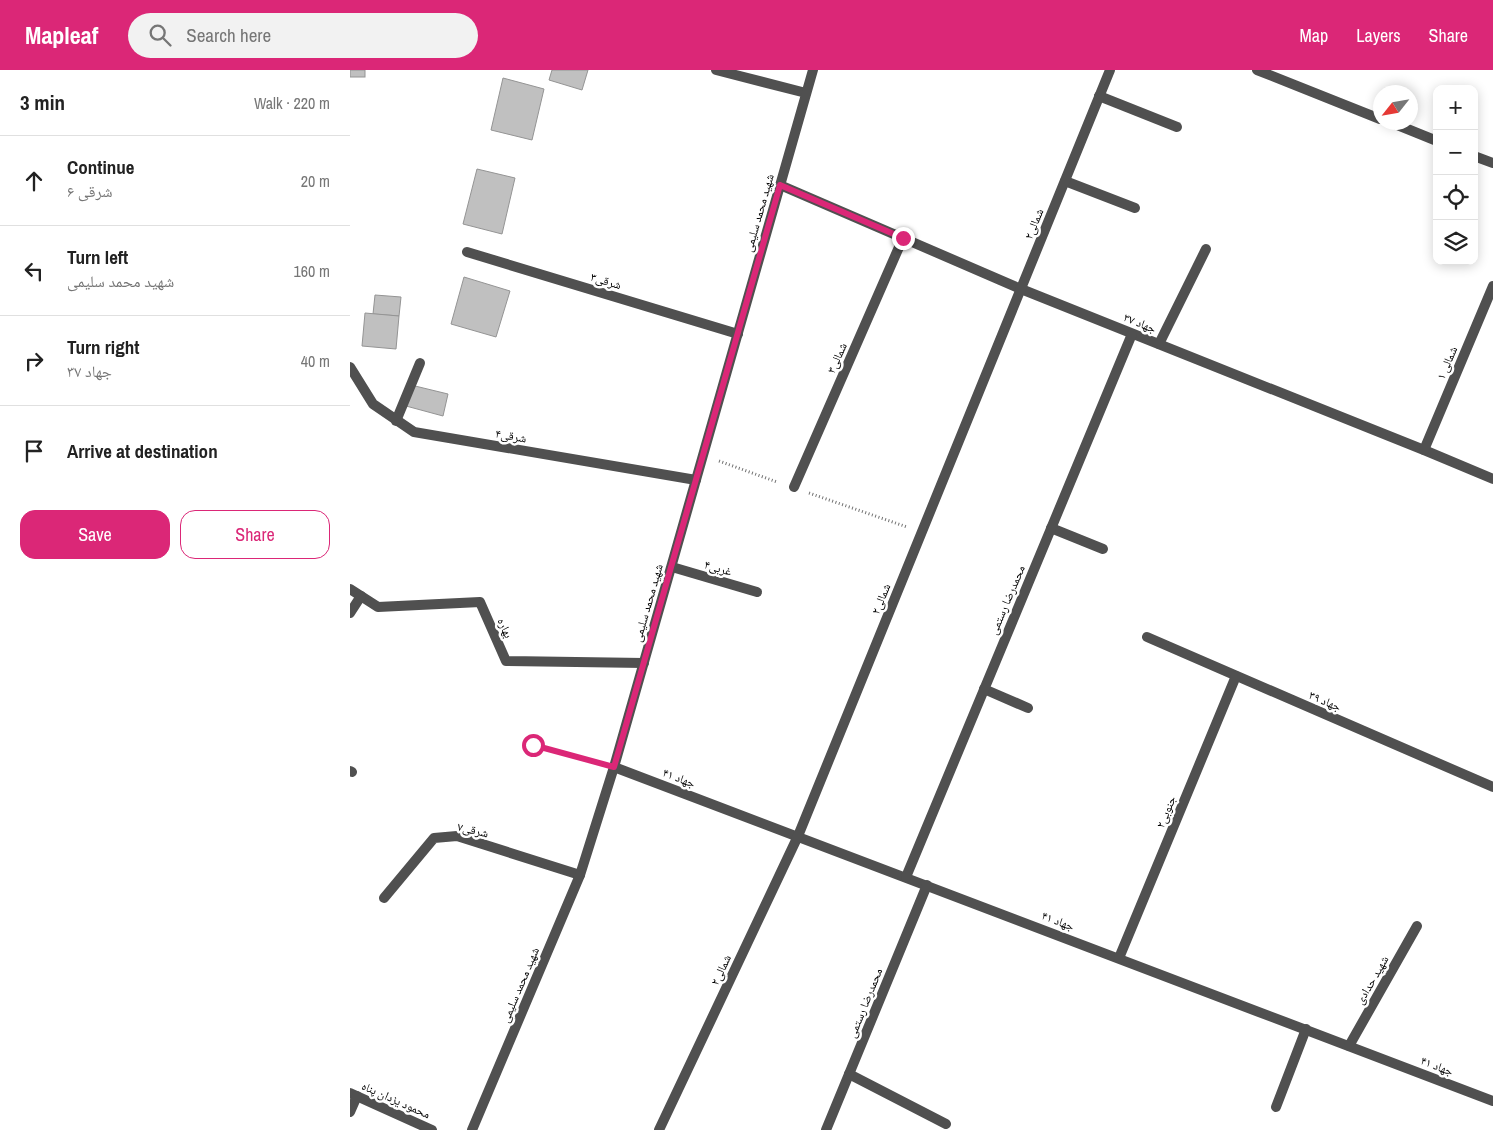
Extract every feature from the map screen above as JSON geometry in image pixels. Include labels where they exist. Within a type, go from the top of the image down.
[{"type":"street","points":[[716,70],[806,93]]},
{"type":"street","name":"شهید محمد سلیمی","points":[[472,1130],[580,874],[614,767],[672,567],[813,70]]},
{"type":"street","name":"شمالی۲","points":[[659,1130],[798,836],[1110,70]]},
{"type":"street","points":[[1257,70],[1373,116]]},
{"type":"street","points":[[1099,96],[1177,127]]},
{"type":"street","points":[[1410,130],[1433,139]]},
{"type":"street","points":[[1478,157],[1493,163]]},
{"type":"street","points":[[1065,181],[1135,208]]},
{"type":"street","name":"جهاد ۳۷","points":[[780,185],[1021,289],[1493,479]]},
{"type":"street","name":"شمالی۳","points":[[794,487],[903,238]]},
{"type":"street","points":[[1159,344],[1206,249]]},
{"type":"street","name":"شرقی۳","points":[[467,252],[738,334]]},
{"type":"street","name":"شمالی ۱","points":[[1424,450],[1489,306],[1493,286]]},
{"type":"street","name":"محمدرضا رستمی","points":[[906,877],[1132,334]]},
{"type":"street","points":[[396,421],[420,363]]},
{"type":"street","name":"شرقی۴","points":[[350,367],[373,404],[414,432],[696,480]]},
{"type":"street","points":[[1051,528],[1102,550]]},
{"type":"street","name":"غربی۴","points":[[672,567],[757,592]]},
{"type":"street","name":"بهاره","points":[[350,589],[378,608],[480,602],[506,661],[644,663]]},
{"type":"street","points":[[350,613],[361,596]]},
{"type":"street","name":"جهاد ۳۹","points":[[1148,637],[1493,787]]},
{"type":"street","name":"جنوبی۲","points":[[1120,958],[1236,676]]},
{"type":"street","points":[[984,689],[1028,708]]},
{"type":"street","name":"جهاد ۴۱","points":[[614,767],[1493,1100]]},
{"type":"street","name":"شرقی۷","points":[[384,898],[434,838],[458,836],[580,874]]},
{"type":"street","name":"محمدرضا رستمی","points":[[826,1130],[927,885]]},
{"type":"street","name":"شهید حدادی","points":[[1349,1046],[1417,926]]},
{"type":"street","points":[[1276,1107],[1306,1029]]},
{"type":"street","points":[[849,1074],[946,1124]]},
{"type":"street","points":[[350,1112],[353,1095]]},
{"type":"street","name":"محمود یزدان پناه","points":[[353,1095],[432,1130]]},
{"type":"path","points":[[533,745],[614,767]]},
{"type":"building","points":[[350,70],[365,70],[365,77],[350,77]]},
{"type":"building","points":[[552,70],[588,70],[582,90],[549,80]]},
{"type":"building","points":[[503,78],[544,89],[532,140],[491,130]]},
{"type":"building","points":[[477,169],[515,178],[502,234],[463,224]]},
{"type":"building","points":[[464,277],[510,291],[496,337],[451,324]]},
{"type":"building","points":[[375,295],[401,297],[399,316],[373,314]]},
{"type":"building","points":[[365,313],[399,316],[396,349],[362,346]]},
{"type":"building","points":[[411,385],[448,394],[443,416],[406,406]]},
{"type":"route","points":[[533,745],[614,767],[780,185],[903,238]]}]
